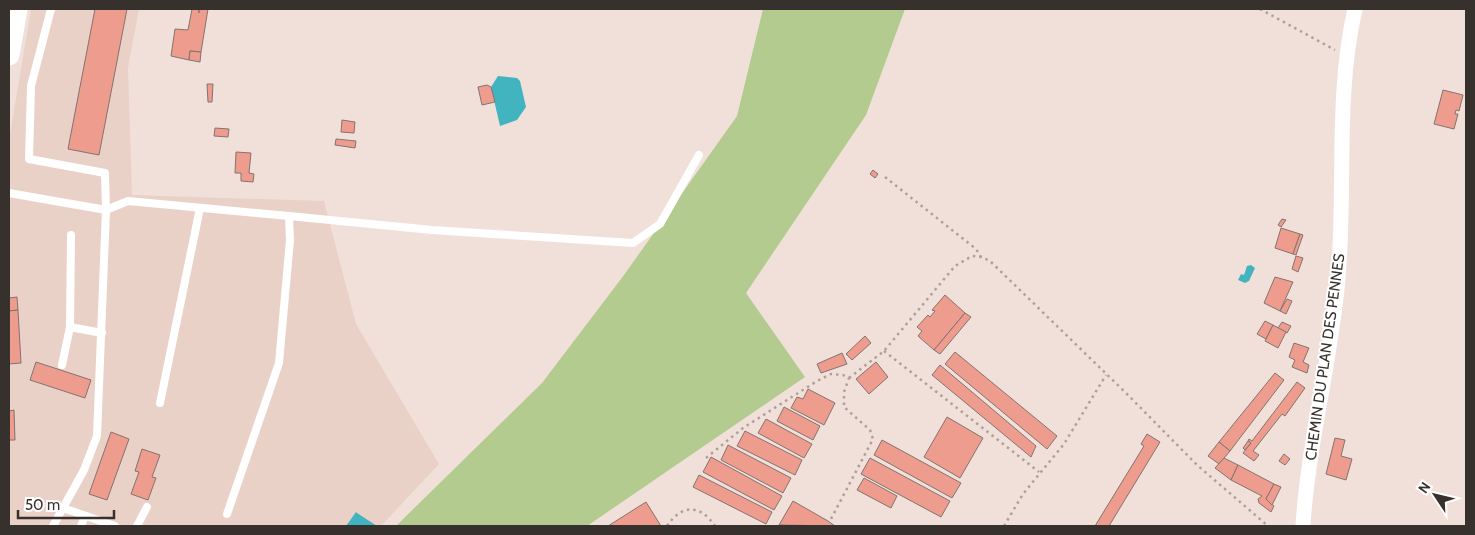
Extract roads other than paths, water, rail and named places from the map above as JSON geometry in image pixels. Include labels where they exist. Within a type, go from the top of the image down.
[{"type":"main road","points":[[9,55],[14,11]]},
{"type":"street","name":"CHEMIN DU PLAN DES PENNES","points":[[1304,526],[1309,469],[1337,292],[1341,241],[1346,56],[1355,9]]},
{"type":"lane","points":[[51,9],[31,86],[29,159],[105,173],[106,210],[97,436],[84,470],[53,526]]},
{"type":"lane","points":[[9,193],[106,210],[128,201],[432,230],[634,243],[660,224],[698,155]]},
{"type":"lane","points":[[160,403],[200,208]]},
{"type":"lane","points":[[227,514],[279,363],[290,240],[289,216]]},
{"type":"lane","points":[[62,365],[70,327],[71,235]]},
{"type":"lane","points":[[70,327],[102,333]]},
{"type":"lane","points":[[63,508],[114,526]]},
{"type":"lane","points":[[138,526],[147,508]]},
{"type":"lane","points":[[81,526],[85,516]]},
{"type":"water","points":[[498,76],[517,78],[520,81],[526,107],[517,120],[500,126],[491,87]]},
{"type":"water","points":[[1251,265],[1255,268],[1249,281],[1245,283],[1238,280],[1241,274],[1244,275],[1247,266]]},
{"type":"water","points":[[357,513],[377,526],[346,526]]}]
